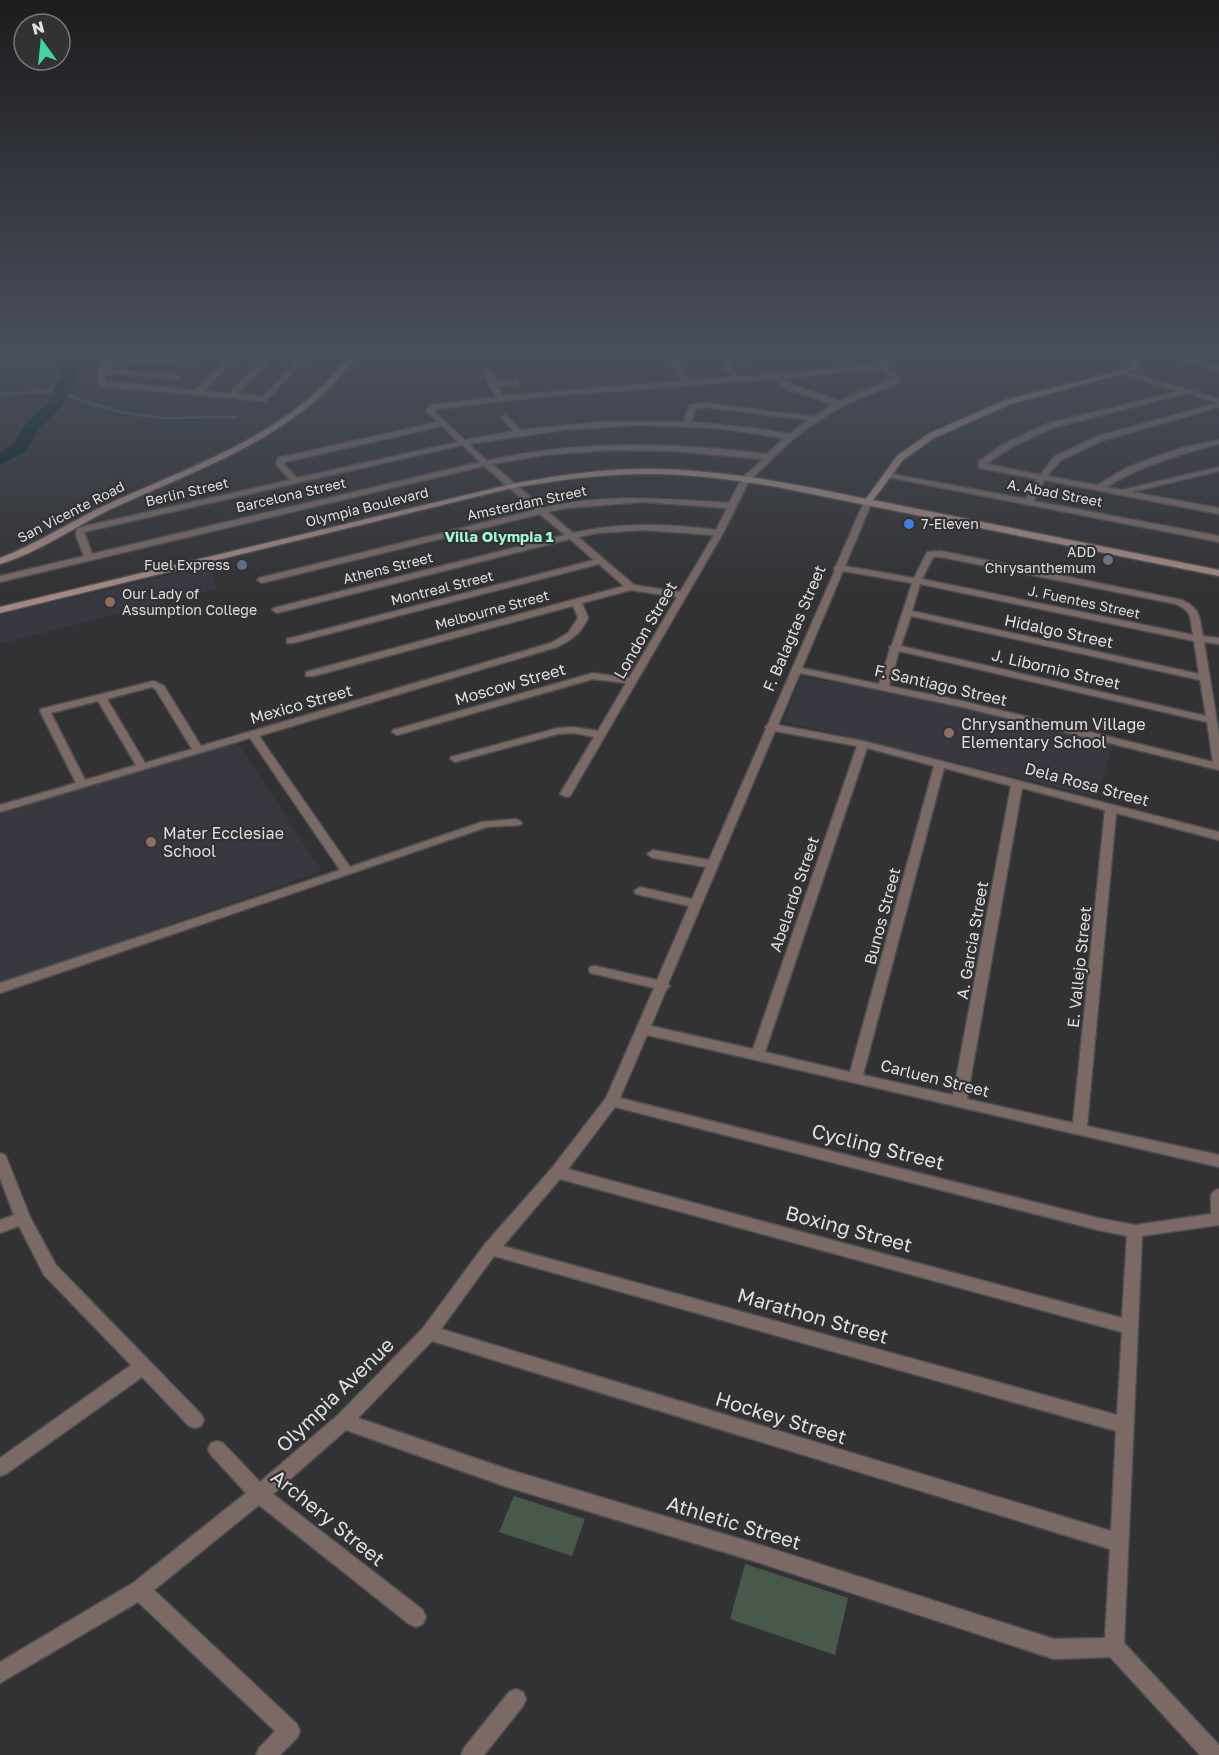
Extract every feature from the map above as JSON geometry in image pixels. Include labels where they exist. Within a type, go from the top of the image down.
[{"type":"main road","name":"San Vicente Road","points":[[0,561],[269,431]]},
{"type":"main road","name":"F. Balagtas Street","points":[[868,502],[886,474],[900,458],[941,431]]},
{"type":"main road","name":"Olympia Boulevard","points":[[0,610],[512,486],[564,477],[636,472],[698,474],[745,480],[868,502],[1219,573]]},
{"type":"street","points":[[295,481],[280,464],[281,460],[410,431]]},
{"type":"street","points":[[449,431],[631,587]]},
{"type":"street","name":"Berlin Street","points":[[89,557],[80,536],[80,530],[462,443],[530,431]]},
{"type":"street","name":"Berlin Street","points":[[747,431],[790,438]]},
{"type":"street","name":"London Street","points":[[566,794],[719,532],[745,480],[799,431]]},
{"type":"street","points":[[1039,431],[990,455],[983,461],[982,466],[1219,511]]},
{"type":"street","points":[[1029,502],[1041,478],[1058,458],[1101,438],[1125,431]]},
{"type":"street","points":[[1099,488],[1131,469],[1184,450],[1219,442]]},
{"type":"street","name":"Barcelona Street","points":[[0,579],[485,463],[553,451],[618,446],[708,450],[769,457]]},
{"type":"street","points":[[1122,492],[1219,469]]},
{"type":"street","name":"A. Abad Street","points":[[886,474],[1219,539]]},
{"type":"street","name":"Amsterdam Street","points":[[262,580],[566,505],[623,500],[682,501],[731,506]]},
{"type":"street","name":"F. Balagtas Street","points":[[627,1071],[770,727],[868,502]]},
{"type":"street","points":[[1204,508],[1219,504]]},
{"type":"street","name":"Athens Street","points":[[278,610],[571,535],[633,526],[670,526],[719,532]]},
{"type":"street","points":[[883,687],[916,581],[927,556],[933,554],[1179,602],[1190,607],[1194,613],[1219,766]]},
{"type":"street","name":"Montreal Street","points":[[290,641],[601,561]]},
{"type":"street","name":"J. Fuentes Street","points":[[838,568],[916,581],[1198,639],[1219,641]]},
{"type":"street","name":"Melbourne Street","points":[[310,674],[631,587],[683,595]]},
{"type":"street","name":"Mexico Street","points":[[0,809],[554,645],[572,636],[579,627],[583,618],[576,601]]},
{"type":"street","name":"Hidalgo Street","points":[[906,612],[1205,678]]},
{"type":"street","name":"J. Libornio Street","points":[[894,647],[1211,720]]},
{"type":"street","name":"F. Santiago Street","points":[[795,669],[883,687],[1219,766]]},
{"type":"street","name":"Moscow Street","points":[[397,732],[593,676],[632,681]]},
{"type":"street","points":[[82,784],[45,711],[154,684],[160,688],[198,750]]},
{"type":"street","points":[[100,696],[142,767]]},
{"type":"street","name":"Dela Rosa Street","points":[[770,727],[863,744],[1219,836]]},
{"type":"street","points":[[454,759],[558,731],[574,730],[601,735]]},
{"type":"street","points":[[252,734],[347,872]]},
{"type":"street","name":"Abelardo Street","points":[[758,1054],[863,744]]},
{"type":"street","name":"Bunos Street","points":[[855,1077],[940,763]]},
{"type":"street","name":"A. Garcia Street","points":[[959,1102],[1017,783]]},
{"type":"street","name":"E. Vallejo Street","points":[[1079,1130],[1111,808]]},
{"type":"street","points":[[0,988],[486,824],[516,823]]},
{"type":"street","points":[[653,854],[713,865]]},
{"type":"street","points":[[640,891],[697,904]]},
{"type":"street","points":[[595,970],[663,986]]},
{"type":"street","name":"Carluen Street","points":[[644,1029],[1219,1161]]},
{"type":"street","name":"Olympia Avenue","points":[[0,1673],[140,1590],[259,1494],[344,1421],[429,1333],[490,1249],[557,1172],[612,1101],[627,1071]]},
{"type":"street","name":"Cycling Street","points":[[612,1101],[1098,1224],[1135,1231],[1219,1219]]},
{"type":"street","points":[[0,1159],[23,1218],[50,1270],[195,1420]]},
{"type":"street","name":"Boxing Street","points":[[557,1172],[1130,1327]]},
{"type":"street","points":[[1219,1195],[1219,1219]]},
{"type":"street","points":[[0,1227],[23,1218]]},
{"type":"street","points":[[1135,1231],[1114,1647],[1214,1755]]},
{"type":"street","name":"Marathon Street","points":[[490,1249],[1124,1425]]},
{"type":"street","name":"Hockey Street","points":[[429,1333],[1120,1543]]},
{"type":"street","points":[[0,1468],[144,1366]]},
{"type":"street","name":"Athletic Street","points":[[344,1421],[507,1478],[757,1553],[1054,1649],[1114,1647]]},
{"type":"street","name":"Archery Street","points":[[217,1449],[259,1494],[416,1617]]},
{"type":"street","points":[[140,1590],[290,1731],[266,1755]]},
{"type":"street","points":[[471,1755],[516,1699]]},
{"type":"shaded area","name":"Our Lady of Assumption College","points":[[209,566],[217,589],[0,644],[0,615]]},
{"type":"shaded area","name":"Chrysanthemum Village Elementary School","points":[[801,677],[908,695],[1113,745],[1097,797],[784,721]]},
{"type":"shaded area","name":"Mater Ecclesiae School","points":[[237,743],[322,871],[0,984],[0,812]]},
{"type":"green space","points":[[514,1496],[585,1519],[572,1556],[499,1532]]},
{"type":"green space","points":[[745,1564],[848,1598],[835,1655],[730,1619]]},
{"type":"waterway","points":[[0,460],[19,448],[29,431]]},
{"type":"place","name":"7-Eleven","points":[[909,524]]},
{"type":"place","name":"ADD Chrysanthemum","points":[[1108,560]]},
{"type":"place","name":"Fuel Express","points":[[242,565]]},
{"type":"place","name":"Our Lady of Assumption College","points":[[110,602]]},
{"type":"place","name":"Chrysanthemum Village Elementary School","points":[[949,733]]},
{"type":"place","name":"Mater Ecclesiae School","points":[[151,842]]},
{"type":"district","name":"Villa Olympia 1","points":[[499,537]]}]
